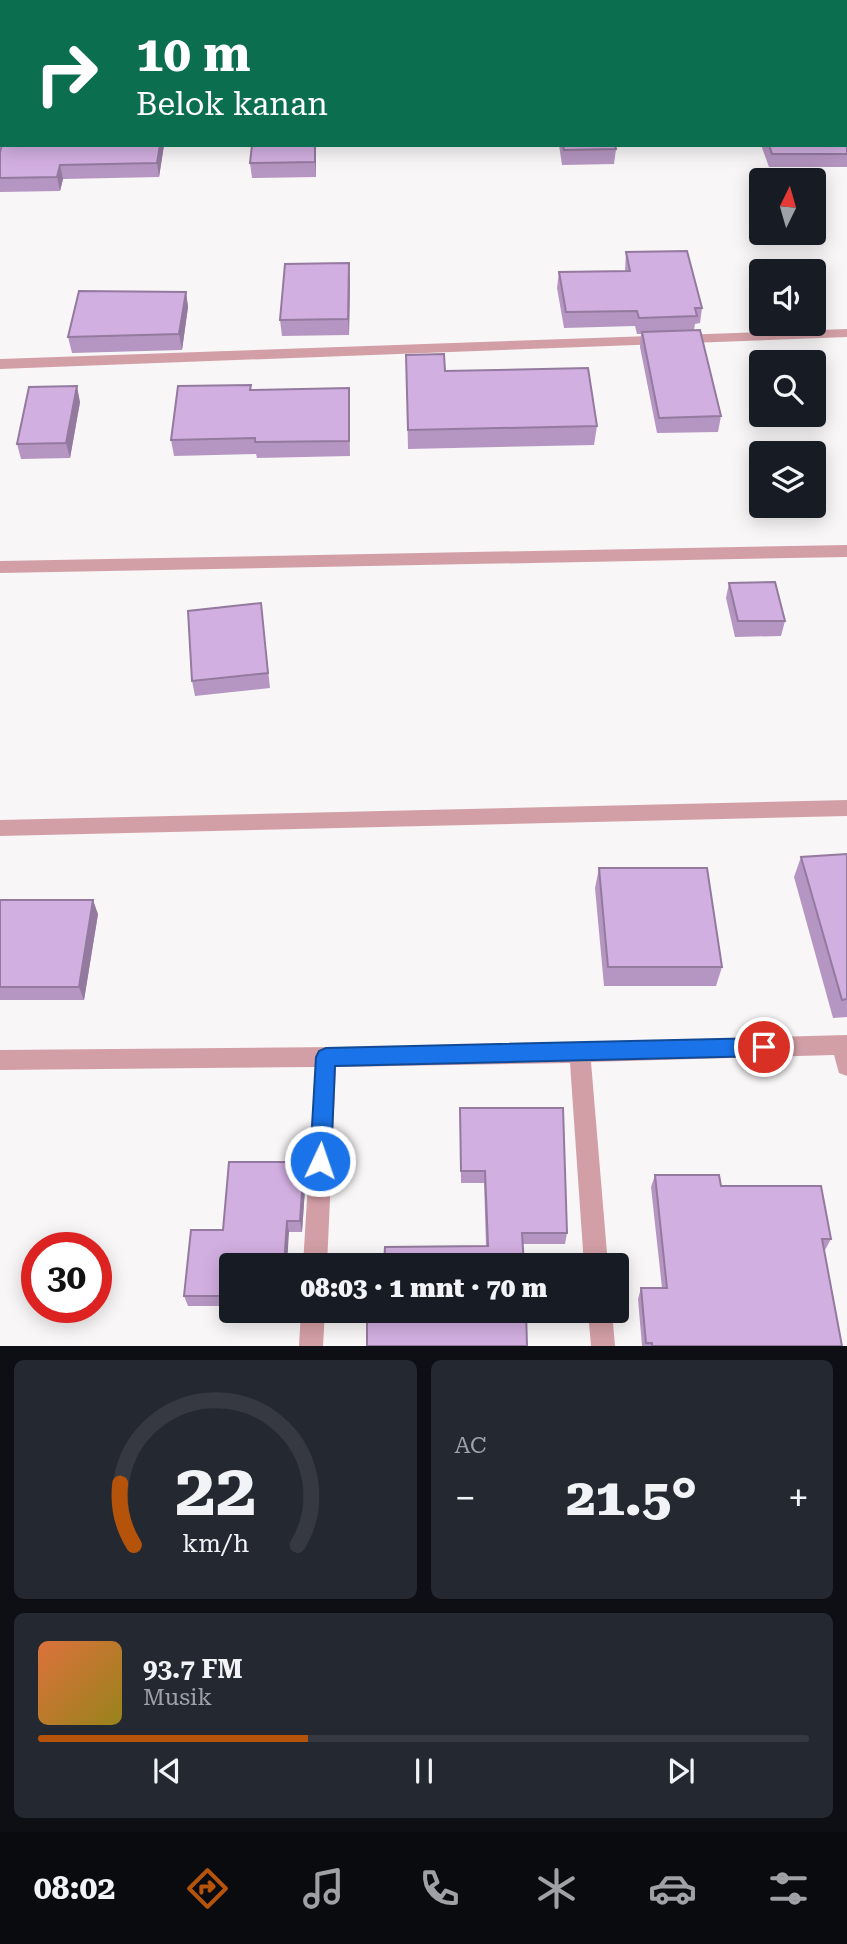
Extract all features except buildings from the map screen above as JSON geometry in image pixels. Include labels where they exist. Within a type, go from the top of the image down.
[{"type":"street","points":[[0,364],[847,333]]},
{"type":"street","points":[[0,567],[847,551]]},
{"type":"street","points":[[0,828],[847,808]]},
{"type":"street","points":[[0,1060],[846,1052]]},
{"type":"street","points":[[580,1054],[595,1253]]},
{"type":"street","points":[[316,1253],[326,1057]]},
{"type":"street","points":[[311,1346],[312,1323]]},
{"type":"street","points":[[601,1323],[603,1346]]},
{"type":"route","points":[[320,1161],[326,1057],[580,1054],[764,1047]]}]
